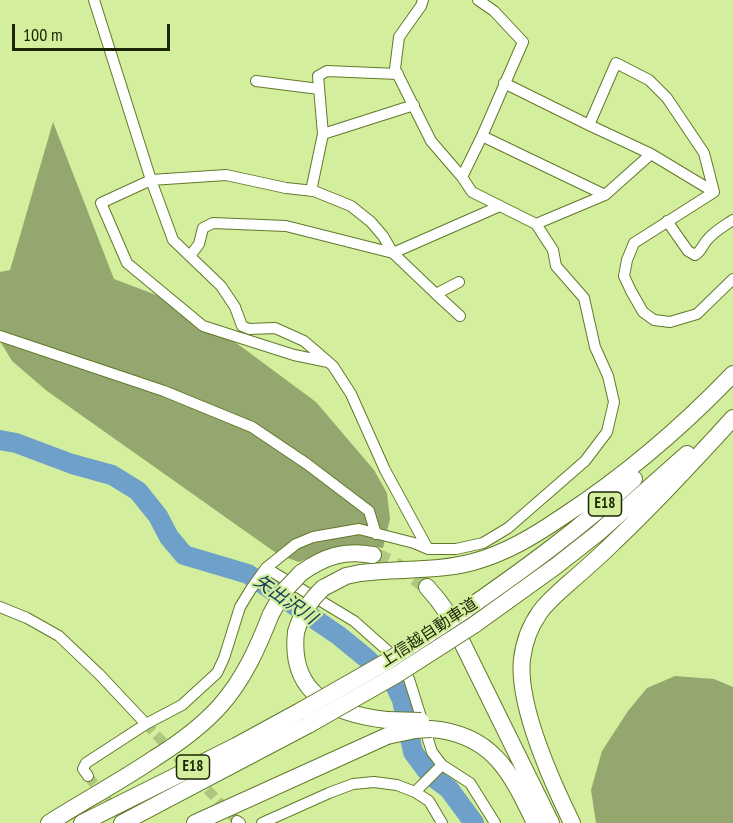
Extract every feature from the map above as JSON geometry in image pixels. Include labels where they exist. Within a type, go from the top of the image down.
[{"type":"highway","points":[[387,728],[318,698],[308,688],[301,675],[295,645],[300,620],[306,607],[315,596],[323,588],[346,576],[384,570],[452,567],[507,550],[526,540],[581,505],[624,473],[687,420],[733,374]]},
{"type":"highway","name":"上信越自動車道","points":[[469,618],[508,581],[627,485],[733,383]]},
{"type":"highway","name":"上信越自動車道","points":[[122,823],[242,762],[386,662],[469,618],[556,566],[598,533],[674,466],[733,409]]},
{"type":"highway","points":[[572,823],[540,747],[524,693],[521,675],[522,658],[531,626],[554,597],[638,519],[733,418]]},
{"type":"highway","points":[[49,823],[140,768],[190,735],[206,721],[228,696],[249,665],[271,614],[284,591],[301,573],[326,558],[340,554],[373,555]]},
{"type":"highway","points":[[427,587],[448,614],[551,823]]},
{"type":"highway","name":"上信越自動車道","points":[[82,823],[236,746],[306,717]]},
{"type":"highway","points":[[195,823],[387,728],[444,724],[473,737],[498,760],[509,773],[535,823]]},
{"type":"street","points":[[94,0],[151,180],[173,240],[221,286],[235,307],[242,326],[249,329],[275,328],[304,341],[333,366],[351,394],[385,470],[428,549]]},
{"type":"street","points":[[88,776],[83,769],[86,763],[146,724],[182,705],[217,673],[240,607],[251,589],[264,571],[296,544],[313,537],[359,529],[414,543],[428,549],[456,549],[483,543],[508,528],[585,461],[607,432],[614,402],[608,376],[595,347],[584,298],[556,266],[553,250],[537,224],[472,192],[431,141],[395,69],[399,37],[423,0]]},
{"type":"street","points":[[462,177],[523,42],[494,11],[478,0]]},
{"type":"street","points":[[589,125],[616,63],[649,80],[667,98],[704,153],[714,192]]},
{"type":"street","points":[[311,191],[323,134],[318,76],[327,71],[398,74]]},
{"type":"street","points":[[256,81],[319,89]]},
{"type":"street","points":[[504,83],[651,154],[714,192]]},
{"type":"street","points":[[323,134],[414,105]]},
{"type":"street","points":[[482,136],[605,195]]},
{"type":"street","points":[[537,224],[605,195],[651,154]]},
{"type":"street","points":[[328,362],[294,356],[203,326],[127,263],[101,203],[151,180],[226,175],[311,191],[351,206],[371,222],[393,253],[460,316]]},
{"type":"street","points":[[714,192],[634,243],[624,276],[644,312],[654,320],[670,322],[697,314],[733,279]]},
{"type":"street","points":[[190,256],[199,244],[203,228],[213,223],[286,226],[393,253],[500,206]]},
{"type":"street","points":[[667,221],[688,251],[694,255],[700,252],[705,242],[716,231],[733,220]]},
{"type":"street","points":[[436,294],[459,282]]},
{"type":"street","points":[[0,336],[164,391],[252,427],[307,464],[369,511],[376,534]]},
{"type":"street","points":[[264,571],[354,621],[398,660],[409,679],[432,752],[440,767],[470,783],[495,823]]},
{"type":"street","points":[[0,606],[59,636],[146,724]]},
{"type":"street","points":[[417,790],[440,767]]},
{"type":"street","points":[[262,823],[328,793],[353,784],[374,782],[397,784],[417,790],[429,801],[442,823]]},
{"type":"green space","points":[[53,122],[114,279],[172,301],[239,345],[316,402],[374,470],[387,493],[390,519],[383,548],[355,545],[324,551],[299,562],[279,555],[47,391],[12,361],[0,341],[0,272],[10,270]]},
{"type":"green space","points":[[675,676],[714,679],[733,687],[733,823],[596,823],[591,790],[602,751],[628,711],[647,688]]},
{"type":"waterway","name":"矢出沢川","points":[[0,440],[16,443],[72,464],[112,475],[138,491],[184,555],[248,574],[338,635],[395,685],[402,700],[413,752],[430,775],[449,789],[474,823]]},
{"type":"tunnel","points":[[373,555],[402,569],[427,587]]},
{"type":"tunnel","points":[[146,724],[237,821]]},
{"type":"tunnel","points":[[88,776],[116,811]]}]
